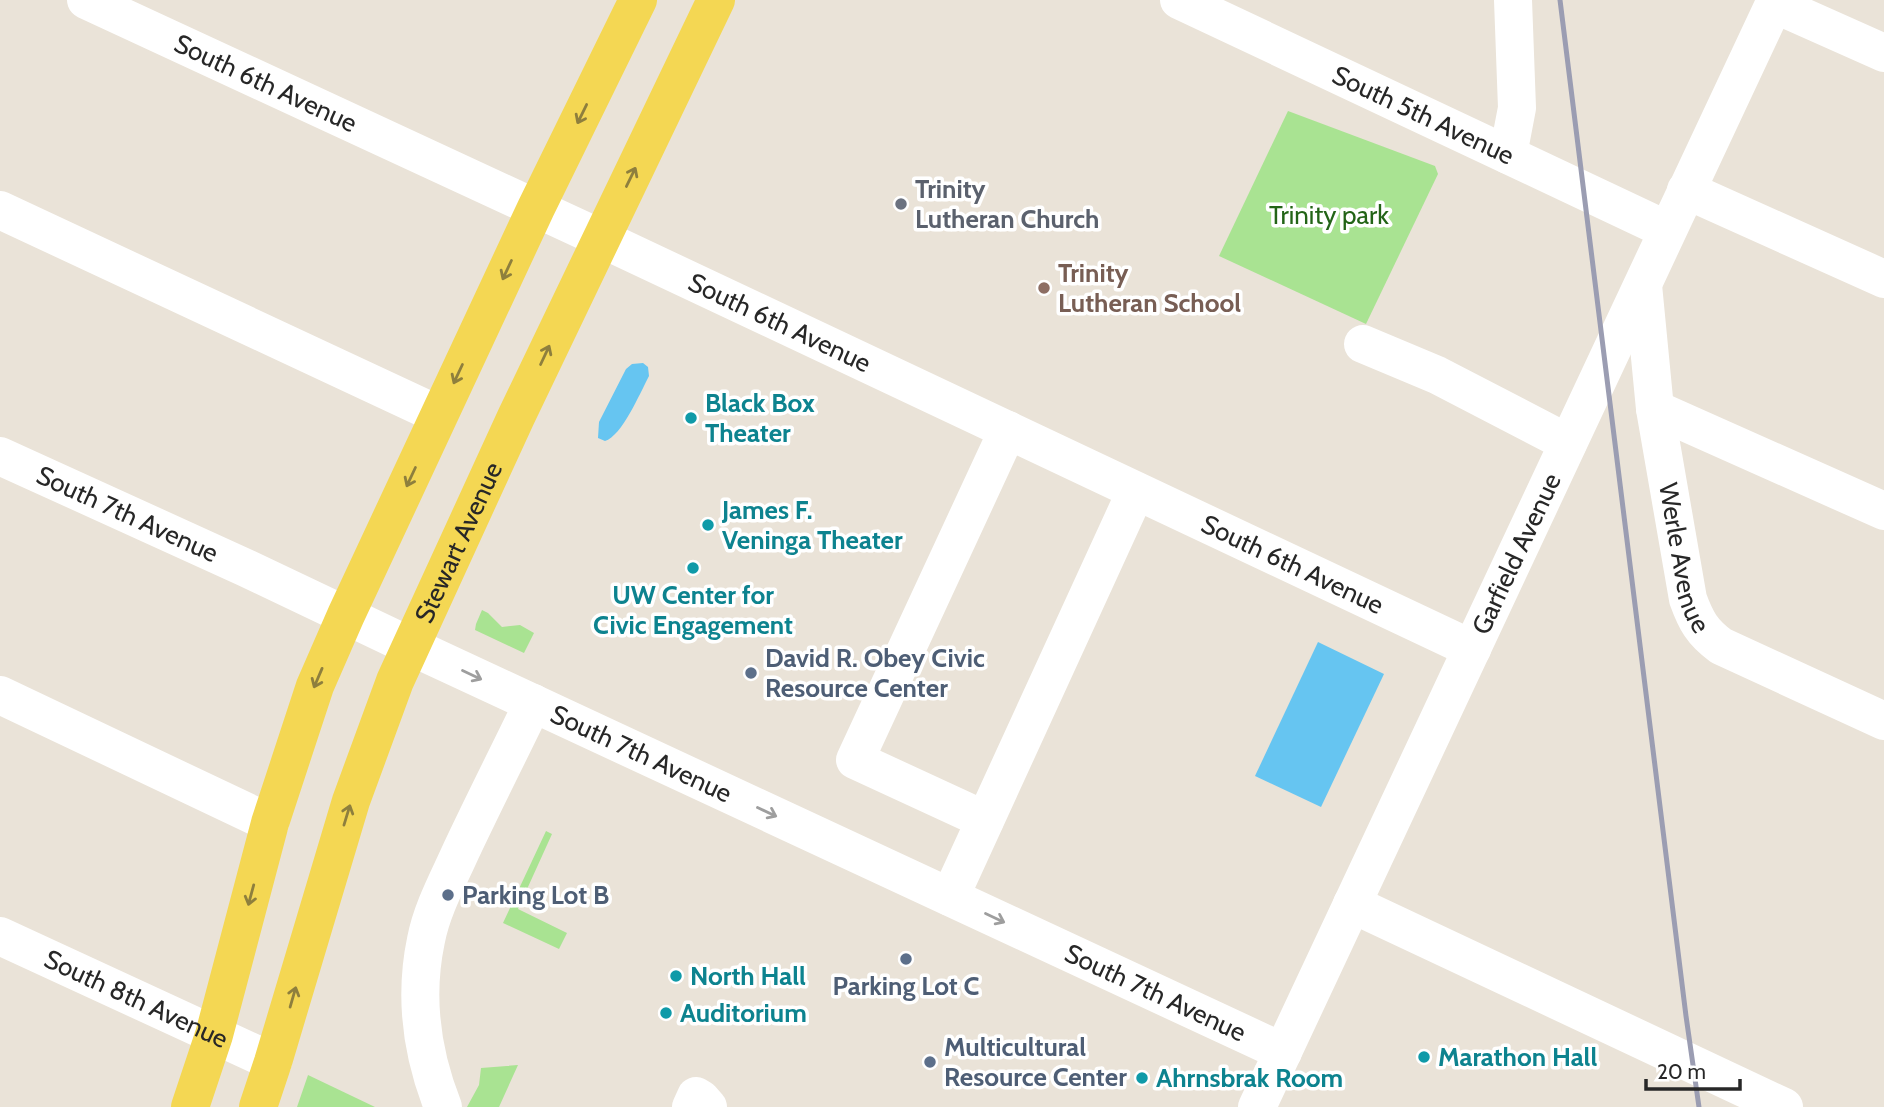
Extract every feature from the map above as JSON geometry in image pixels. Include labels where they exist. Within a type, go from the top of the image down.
[{"type":"main road","points":[[190,1107],[214,1035],[270,823],[314,686],[536,208],[637,0]]},
{"type":"main road","name":"Stewart Avenue","points":[[258,1107],[274,1062],[351,801],[395,681],[600,238],[716,0]]},
{"type":"street","name":"South 6th Avenue","points":[[86,0],[536,208],[1472,649]]},
{"type":"street","name":"South 5th Avenue","points":[[1179,0],[1667,230]]},
{"type":"street","points":[[1508,155],[1517,108],[1513,0]]},
{"type":"street","points":[[1775,2],[1884,53]]},
{"type":"street","name":"Garfield Avenue","points":[[1258,1107],[1775,2]]},
{"type":"street","points":[[1686,190],[1884,279]]},
{"type":"street","points":[[0,210],[439,415]]},
{"type":"street","name":"Werle Avenue","points":[[1643,283],[1655,409],[1688,599],[1695,617],[1705,634],[1721,646],[1884,721]]},
{"type":"street","points":[[1363,344],[1437,375],[1568,443]]},
{"type":"street","points":[[1655,409],[1884,511]]},
{"type":"street","points":[[985,820],[855,760],[1008,430]]},
{"type":"street","name":"South 7th Avenue","points":[[0,456],[1283,1052]]},
{"type":"street","points":[[950,897],[1136,491]]},
{"type":"street","points":[[0,695],[270,823]]},
{"type":"street","points":[[438,1092],[423,1034],[420,999],[427,933],[453,867],[533,703]]},
{"type":"street","points":[[1352,904],[1784,1107]]},
{"type":"street","name":"South 8th Avenue","points":[[0,936],[274,1062]]},
{"type":"street","points":[[691,1107],[696,1096],[708,1107]]},
{"type":"green space","name":"Trinity park","points":[[1288,111],[1435,166],[1438,174],[1366,324],[1219,256]]},
{"type":"green space","points":[[482,610],[502,627],[520,625],[534,633],[524,653],[475,630]]},
{"type":"green space","points":[[546,831],[552,834],[518,909],[567,933],[559,949],[503,923]]},
{"type":"green space","points":[[518,1065],[499,1107],[467,1107],[479,1085],[481,1068]]},
{"type":"green space","points":[[308,1075],[375,1107],[297,1107]]},
{"type":"water","points":[[643,363],[648,367],[649,376],[630,413],[611,437],[605,441],[598,438],[599,422],[626,369],[632,364]]},
{"type":"water","points":[[1318,642],[1384,674],[1321,807],[1255,776]]},
{"type":"railway","points":[[1560,0],[1699,1107]]},
{"type":"place","name":"Trinity Lutheran Church","points":[[901,204]]},
{"type":"place","name":"Trinity Lutheran School","points":[[1044,288]]},
{"type":"place","name":"Black Box Theater","points":[[691,418]]},
{"type":"place","name":"James F. Veninga Theater","points":[[708,525]]},
{"type":"place","name":"UW Center for Civic Engagement","points":[[693,568]]},
{"type":"place","name":"David R. Obey Civic Resource Center","points":[[751,673]]},
{"type":"place","name":"Parking Lot B","points":[[448,895]]},
{"type":"place","name":"Parking Lot C","points":[[906,959]]},
{"type":"place","name":"North Hall","points":[[676,976]]},
{"type":"place","name":"Auditorium","points":[[666,1013]]},
{"type":"place","name":"Marathon Hall","points":[[1424,1057]]},
{"type":"place","name":"Multicultural Resource Center","points":[[930,1062]]},
{"type":"place","name":"Ahrnsbrak Room","points":[[1142,1078]]}]
